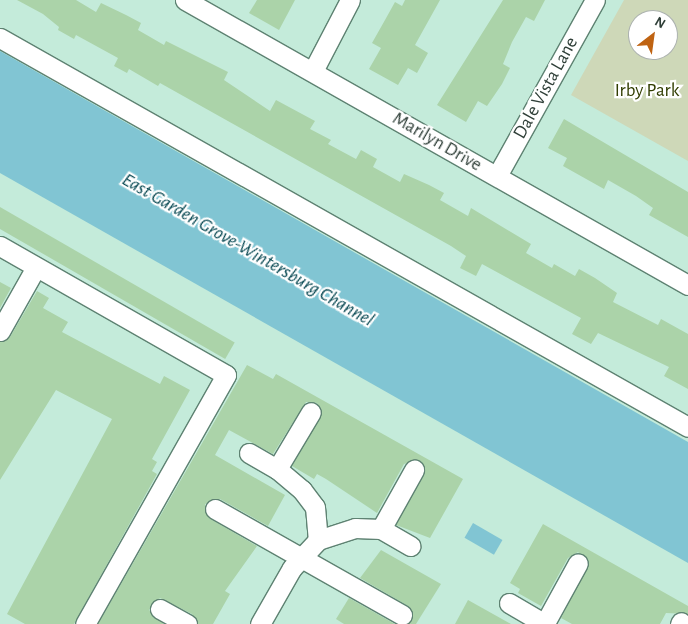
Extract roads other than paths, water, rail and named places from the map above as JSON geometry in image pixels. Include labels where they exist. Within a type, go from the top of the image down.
[{"type":"street","name":"Marilyn Drive","points":[[185,0],[688,285]]},
{"type":"street","points":[[313,71],[350,0]]},
{"type":"street","name":"Dale Vista Lane","points":[[497,176],[595,0]]},
{"type":"street","points":[[0,38],[688,427]]},
{"type":"street","points":[[0,246],[226,375],[85,624]]},
{"type":"street","points":[[0,332],[36,266]]},
{"type":"street","points":[[278,469],[311,412]]},
{"type":"street","points":[[249,453],[278,469],[315,507],[318,540]]},
{"type":"street","points":[[381,529],[414,470]]},
{"type":"street","points":[[215,510],[402,615]]},
{"type":"street","points":[[260,624],[301,557],[318,540],[355,528],[381,529],[411,546]]},
{"type":"street","points":[[509,603],[545,623],[578,563]]},
{"type":"street","points":[[160,608],[188,624]]},
{"type":"water","name":"East Garden Grove-Wintersburg Channel","points":[[0,51],[688,442],[688,563],[0,173]]},
{"type":"water","points":[[473,523],[502,540],[494,555],[464,538]]},
{"type":"park label","name":"Irby Park","points":[[647,91]]}]
